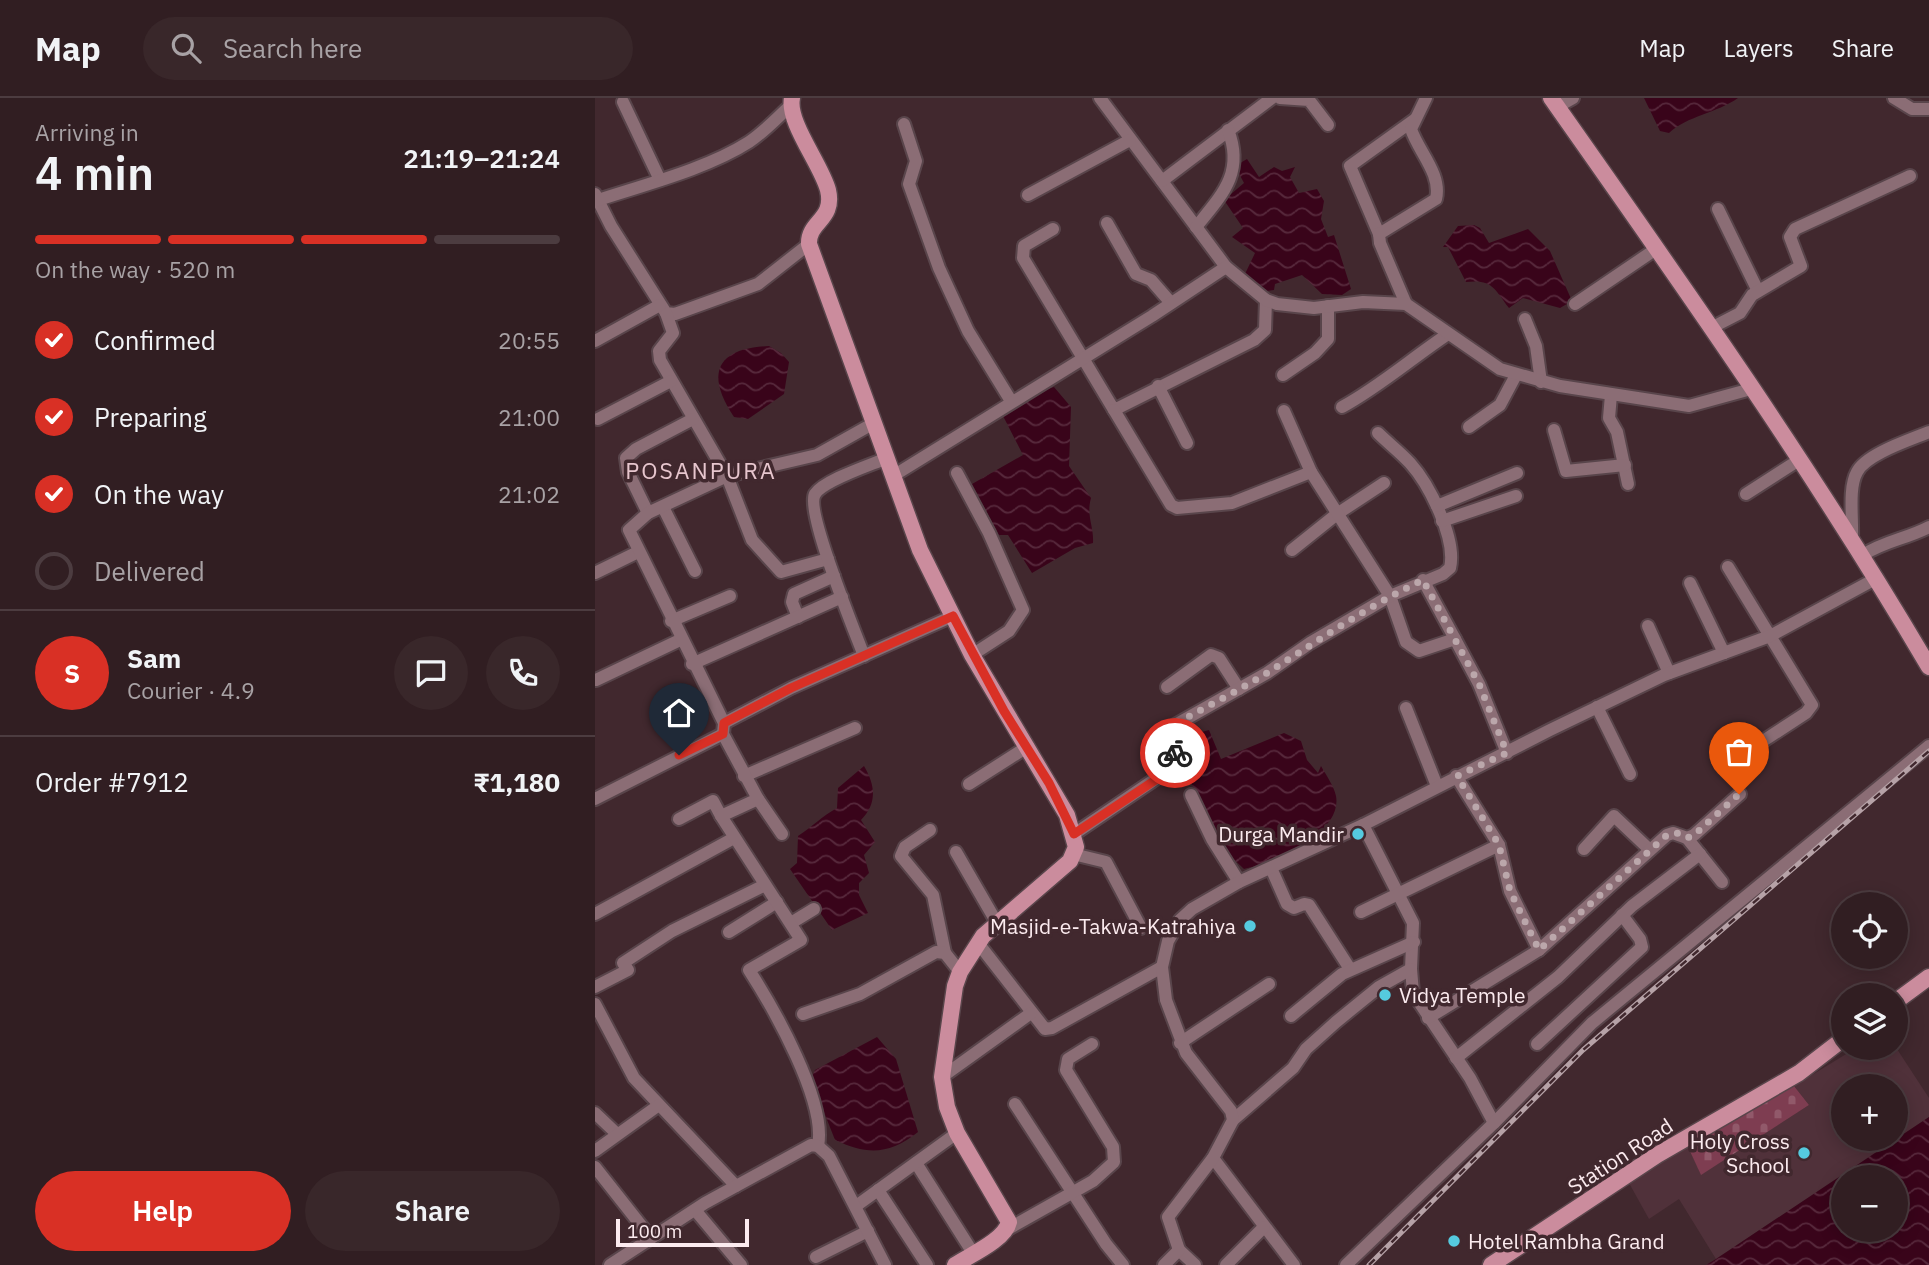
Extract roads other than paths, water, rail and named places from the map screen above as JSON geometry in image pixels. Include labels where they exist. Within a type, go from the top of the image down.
[{"type":"main road","points":[[791,102],[828,191],[828,210],[811,231],[809,244],[921,550],[972,655],[1027,747],[1074,834],[1076,846],[1062,870],[997,923],[978,943],[960,972],[942,1077],[947,1108],[957,1133],[1008,1219],[1007,1229],[955,1265]]},
{"type":"main road","points":[[1554,102],[1852,538],[1929,667]]},
{"type":"main road","points":[[1908,992],[1929,977]]},
{"type":"main road","name":"Station Road","points":[[1491,1265],[1657,1155],[1799,1073],[1831,1048]]},
{"type":"street","points":[[1100,98],[1226,267],[1266,300],[1314,308],[1363,302],[1406,304]]},
{"type":"street","points":[[1162,181],[1272,98]]},
{"type":"street","points":[[1280,98],[1309,100],[1328,125]]},
{"type":"street","points":[[1379,234],[1436,199],[1438,190],[1433,173],[1411,129],[1426,98]]},
{"type":"street","points":[[1554,102],[1573,98]]},
{"type":"street","points":[[1894,98],[1912,109],[1929,109]]},
{"type":"street","points":[[623,102],[660,180]]},
{"type":"street","points":[[791,102],[750,141],[660,180],[596,198],[663,309],[673,334],[658,355],[727,476],[748,533],[778,570],[785,573],[828,559]]},
{"type":"street","points":[[1414,120],[1350,166],[1406,304],[1486,362],[1541,382],[1689,406],[1751,389]]},
{"type":"street","points":[[904,124],[916,160],[909,184],[939,268],[968,331],[1011,401]]},
{"type":"street","points":[[1196,227],[1215,207],[1231,174],[1235,148],[1228,130]]},
{"type":"street","points":[[1028,195],[1131,140]]},
{"type":"street","points":[[1711,328],[1740,313],[1758,291],[1801,266],[1790,237],[1795,229],[1910,176]]},
{"type":"street","points":[[1718,209],[1758,291]]},
{"type":"street","points":[[1107,223],[1136,274],[1151,279],[1171,303]]},
{"type":"street","points":[[1053,229],[1024,246],[1023,258],[1171,505],[1177,509],[1231,503],[1311,472]]},
{"type":"street","points":[[595,341],[663,309],[675,314],[758,284],[809,244]]},
{"type":"street","points":[[1575,304],[1656,249]]},
{"type":"street","points":[[893,476],[1226,267]]},
{"type":"street","points":[[1114,410],[1262,335],[1266,300]]},
{"type":"street","points":[[1283,375],[1315,353],[1328,340],[1328,306]]},
{"type":"street","points":[[1525,319],[1536,346],[1541,382]]},
{"type":"street","points":[[1342,407],[1448,334]]},
{"type":"street","points":[[1469,427],[1500,405],[1516,375]]},
{"type":"street","points":[[598,419],[671,381]]},
{"type":"street","points":[[1158,386],[1187,443]]},
{"type":"street","points":[[1611,395],[1609,418],[1625,465],[1628,484]]},
{"type":"street","points":[[1284,411],[1311,472],[1390,596],[1406,642],[1415,651],[1455,639]]},
{"type":"street","points":[[648,513],[628,472],[626,458],[636,449],[693,418]]},
{"type":"street","points":[[782,834],[744,776],[629,530],[648,513],[727,476],[817,455],[874,423]]},
{"type":"street","points":[[1554,430],[1566,471],[1625,465]]},
{"type":"street","points":[[1852,538],[1854,480],[1859,468],[1881,453],[1929,432]]},
{"type":"street","points":[[1074,834],[1176,765],[1177,759],[1167,737],[1168,729],[1239,689],[1390,596],[1423,580],[1443,574],[1450,568],[1451,558],[1437,506],[1410,463],[1378,433]]},
{"type":"street","points":[[864,656],[828,559],[813,510],[814,495],[824,486],[887,458]]},
{"type":"street","points":[[1746,494],[1799,460]]},
{"type":"street","points":[[957,473],[989,533],[1023,610],[1009,631],[972,655]]},
{"type":"street","points":[[1437,506],[1517,473]]},
{"type":"street","points":[[1293,550],[1337,514],[1384,483]]},
{"type":"street","points":[[1442,521],[1515,496]]},
{"type":"street","points":[[663,507],[695,571]]},
{"type":"street","points":[[1863,555],[1884,541],[1904,539],[1929,527]]},
{"type":"street","points":[[595,573],[638,552]]},
{"type":"street","points":[[1728,567],[1812,705],[1806,713],[1760,743]]},
{"type":"street","points":[[798,617],[792,602],[794,594],[835,576]]},
{"type":"street","points":[[1233,1120],[1231,1111],[1180,1043],[1166,1000],[1162,967],[1168,941],[1180,920],[1192,909],[1239,882],[1363,825],[1597,707],[1669,673],[1770,636],[1877,579]]},
{"type":"street","points":[[1423,580],[1479,684],[1507,753]]},
{"type":"street","points":[[1690,583],[1724,653]]},
{"type":"street","points":[[671,621],[730,596]]},
{"type":"street","points":[[692,664],[842,597]]},
{"type":"street","points":[[595,799],[723,729],[791,688],[953,616]]},
{"type":"street","points":[[1648,626],[1669,673]]},
{"type":"street","points":[[596,680],[680,639]]},
{"type":"street","points":[[1167,687],[1211,655],[1219,658],[1239,689]]},
{"type":"street","points":[[1597,707],[1630,774]]},
{"type":"street","points":[[1406,708],[1437,786]]},
{"type":"street","points":[[744,776],[855,728]]},
{"type":"street","points":[[1346,1265],[1494,1123],[1592,1023],[1929,746]]},
{"type":"street","points":[[969,784],[1027,747]]},
{"type":"street","points":[[1457,776],[1499,845],[1510,891],[1539,950]]},
{"type":"street","points":[[1687,838],[1739,794]]},
{"type":"street","points":[[1191,795],[1212,839],[1239,882]]},
{"type":"street","points":[[721,816],[758,799]]},
{"type":"street","points":[[679,819],[713,801],[800,940],[749,970],[815,1102],[821,1131],[818,1146]]},
{"type":"street","points":[[1584,849],[1614,816],[1650,850]]},
{"type":"street","points":[[1363,825],[1413,923],[1413,993],[1456,1058],[1494,1123]]},
{"type":"street","points":[[930,830],[905,847],[901,856],[933,895],[945,953],[960,972]]},
{"type":"street","points":[[1428,1018],[1539,950],[1650,850],[1673,833],[1687,838],[1722,882]]},
{"type":"street","points":[[595,914],[734,838]]},
{"type":"street","points":[[1361,912],[1499,845]]},
{"type":"street","points":[[956,852],[997,923]]},
{"type":"street","points":[[1073,854],[1106,862],[1141,928]]},
{"type":"street","points":[[1456,1058],[1558,977],[1622,915],[1700,854]]},
{"type":"street","points":[[1271,867],[1287,904],[1294,908],[1308,905],[1350,969]]},
{"type":"street","points":[[595,988],[628,970],[623,962],[672,931],[765,885]]},
{"type":"street","points":[[729,932],[777,902]]},
{"type":"street","points":[[791,923],[814,909]]},
{"type":"street","points":[[1537,1044],[1642,947],[1640,939],[1622,915]]},
{"type":"street","points":[[1291,1016],[1350,969],[1414,942]]},
{"type":"street","points":[[978,943],[1045,1029],[1052,1028],[1162,967]]},
{"type":"street","points":[[803,1014],[866,991],[936,952],[945,953]]},
{"type":"street","points":[[1194,1265],[1179,1250],[1168,1217],[1213,1158],[1233,1120],[1293,1068],[1306,1049],[1336,1022],[1379,987],[1411,969]]},
{"type":"street","points":[[1180,1043],[1269,984]]},
{"type":"street","points":[[595,1004],[634,1077],[736,1186]]},
{"type":"street","points":[[942,1077],[1031,1013]]},
{"type":"street","points":[[1007,1229],[1101,1175],[1114,1162],[1113,1147],[1066,1070],[1068,1059],[1092,1044]]},
{"type":"street","points":[[1015,1104],[1071,1193],[1123,1265]]},
{"type":"street","points":[[595,1151],[616,1133],[659,1105]]},
{"type":"street","points":[[595,1113],[616,1133]]},
{"type":"street","points":[[856,1206],[957,1133]]},
{"type":"street","points":[[610,1265],[736,1186],[805,1147],[818,1146],[829,1156],[885,1265]]},
{"type":"street","points":[[1213,1158],[1294,1265]]},
{"type":"street","points":[[916,1163],[973,1253]]},
{"type":"street","points":[[595,1167],[651,1238]]},
{"type":"street","points":[[878,1190],[927,1265]]},
{"type":"street","points":[[695,1210],[741,1265]]},
{"type":"street","points":[[1226,1265],[1264,1227]]},
{"type":"street","points":[[816,1257],[867,1231]]},
{"type":"street","points":[[1164,1265],[1179,1250]]},
{"type":"water","points":[[1644,98],[1738,98],[1684,122],[1669,133],[1660,131]]},
{"type":"water","points":[[1247,159],[1259,177],[1274,167],[1282,171],[1295,167],[1290,177],[1299,193],[1317,189],[1324,201],[1321,219],[1328,237],[1334,235],[1351,289],[1342,295],[1322,294],[1302,275],[1275,284],[1274,290],[1259,292],[1245,274],[1255,253],[1232,237],[1243,228],[1224,200],[1244,183],[1235,166]]},
{"type":"water","points":[[1474,225],[1480,228],[1489,243],[1528,229],[1550,251],[1572,301],[1560,308],[1523,298],[1509,308],[1492,286],[1482,282],[1466,282],[1448,247],[1443,247],[1458,226]]},
{"type":"water","points":[[769,346],[789,362],[784,394],[748,419],[734,417],[720,388],[718,376],[721,366],[737,352]]},
{"type":"water","points":[[1054,387],[1071,407],[1069,466],[1091,498],[1089,510],[1093,543],[1075,548],[1032,573],[1008,535],[999,535],[972,484],[1023,455],[1002,414],[1039,392]]},
{"type":"water","points":[[1209,730],[1221,759],[1284,733],[1301,741],[1307,760],[1318,773],[1321,766],[1335,792],[1335,810],[1329,822],[1317,834],[1287,853],[1244,869],[1225,851],[1181,763],[1181,748],[1194,734]]},
{"type":"water","points":[[864,766],[873,794],[870,808],[861,820],[875,842],[864,855],[869,873],[859,883],[859,895],[868,913],[832,930],[790,869],[797,863],[798,836],[837,808],[838,788]]},
{"type":"water","points":[[877,1037],[896,1059],[918,1132],[887,1149],[868,1150],[835,1140],[811,1079],[815,1070]]},
{"type":"water","points":[[1929,1117],[1929,1265],[1706,1265],[1831,1182],[1831,1242],[1908,1242],[1908,1165],[1857,1165],[1878,1151],[1908,1151],[1908,1131]]},
{"type":"railway","points":[[1369,1265],[1583,1050],[1929,751]]},
{"type":"place","name":"Durga Mandir","points":[[1358,834]]},
{"type":"place","name":"Masjid-e-Takwa-Katrahiya","points":[[1250,926]]},
{"type":"place","name":"Vidya Temple","points":[[1385,995]]},
{"type":"place","name":"Holy Cross School","points":[[1804,1153]]},
{"type":"place","name":"Hotel Rambha Grand","points":[[1454,1241]]},
{"type":"district","name":"POSANPURA","points":[[701,470]]}]
